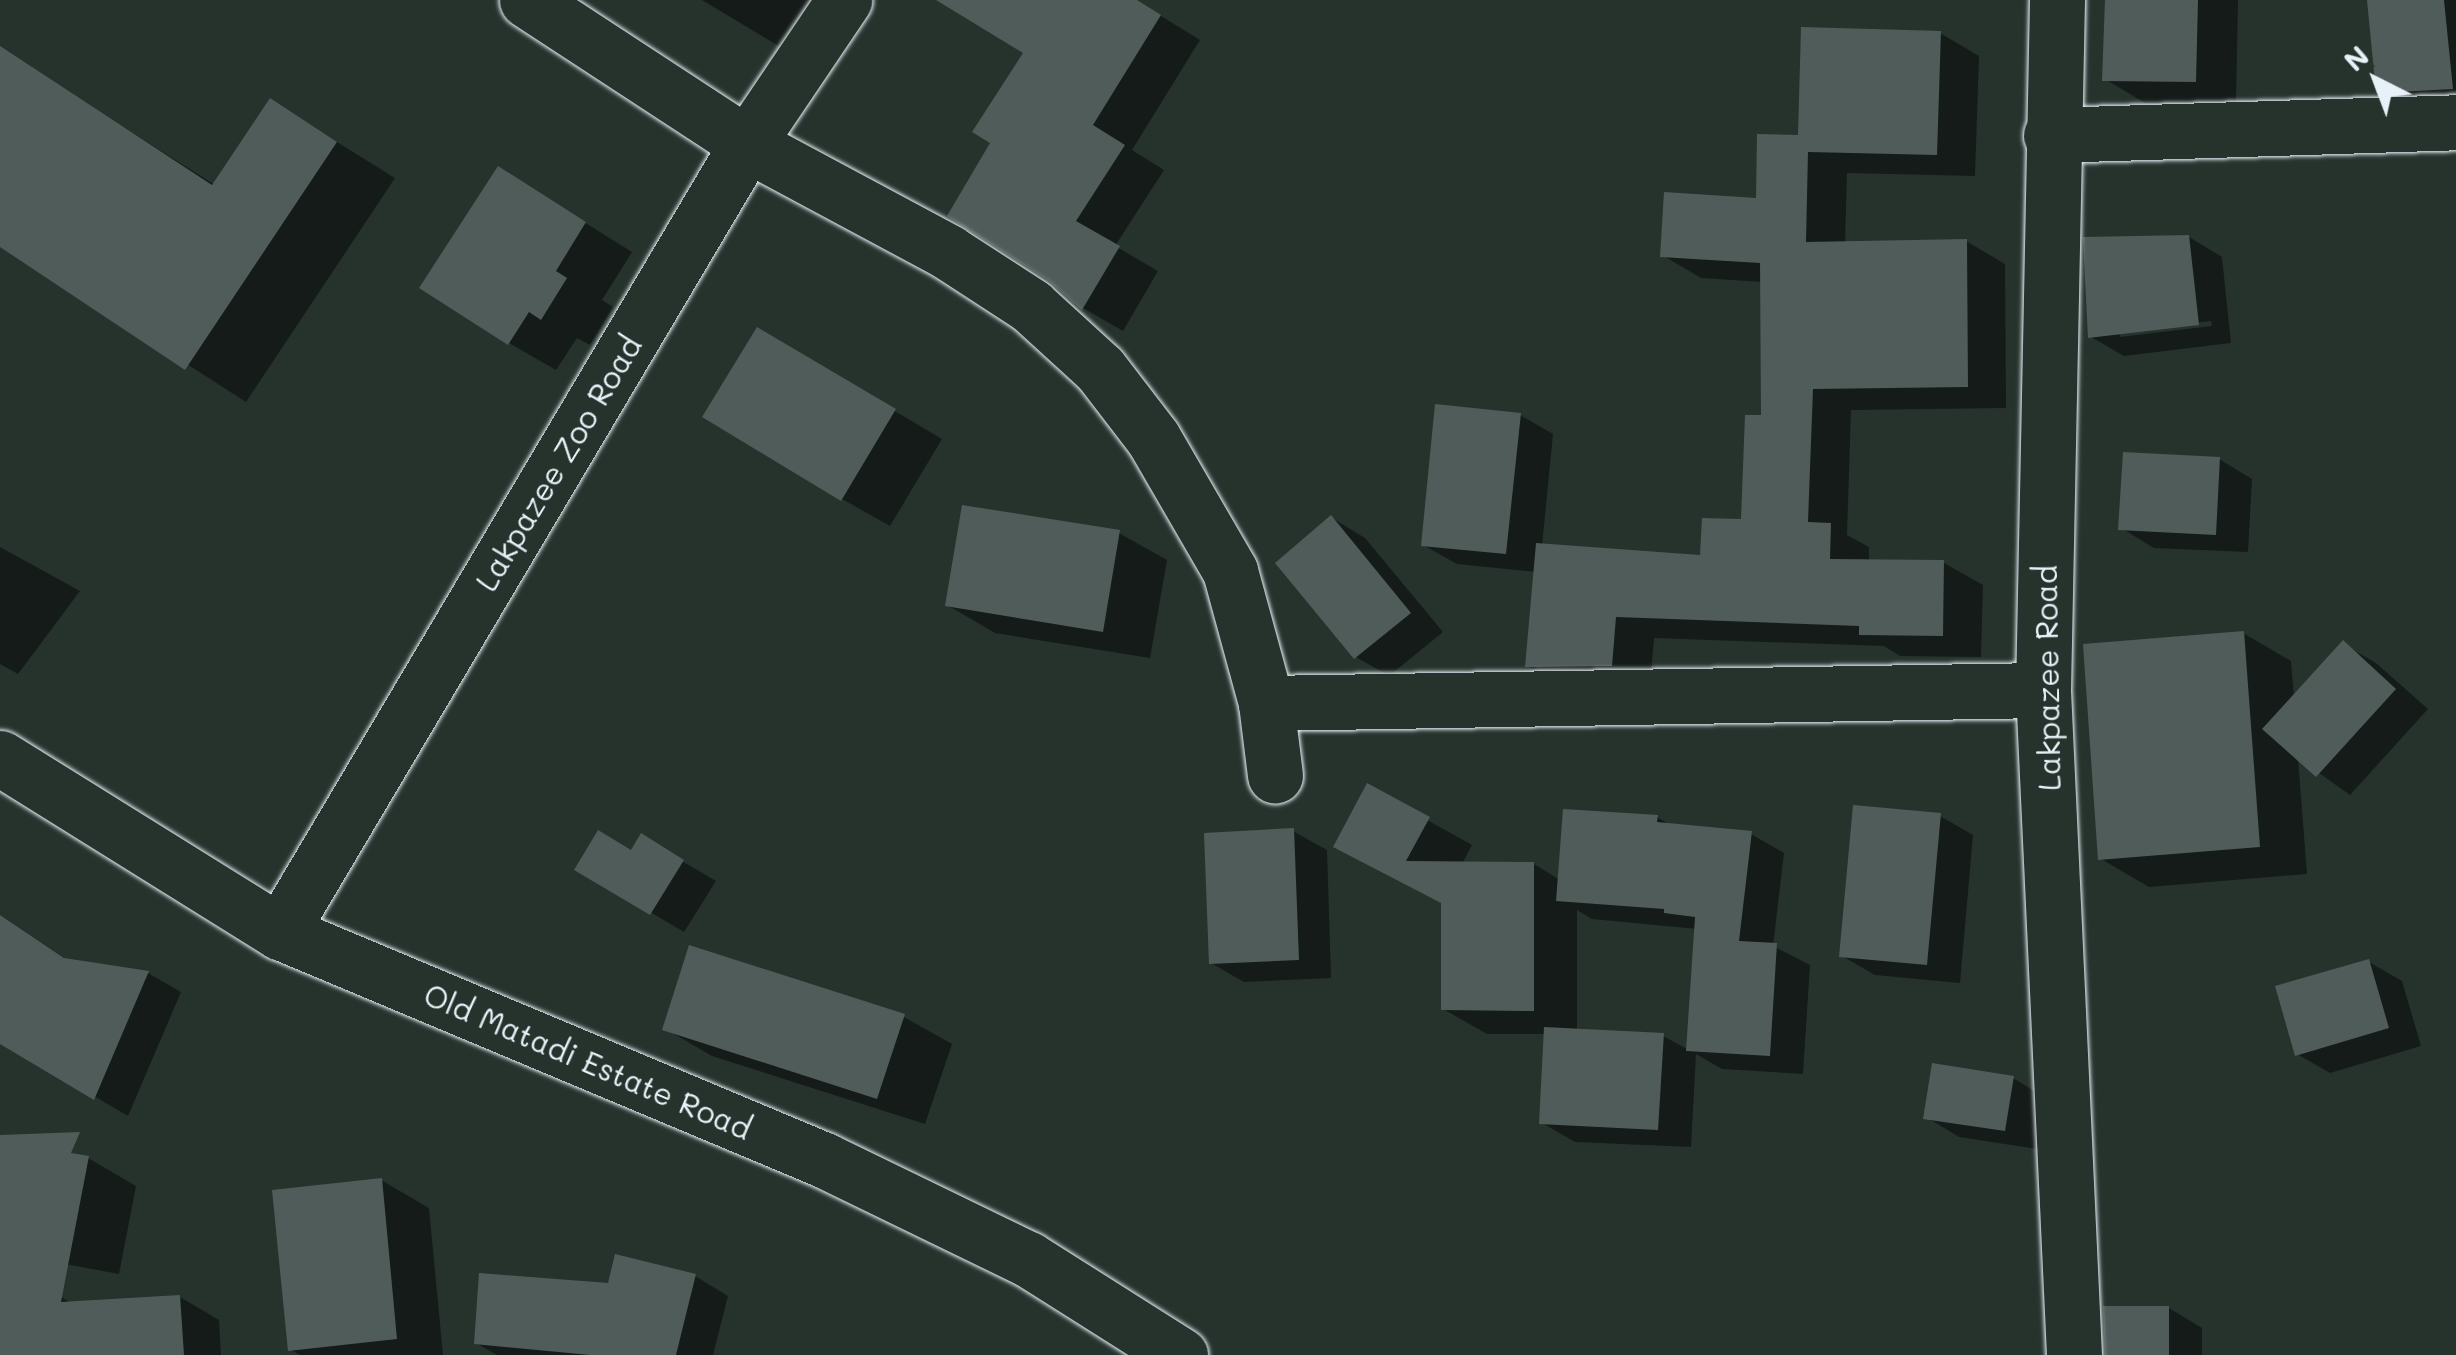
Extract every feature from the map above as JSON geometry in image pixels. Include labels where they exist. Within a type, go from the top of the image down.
[{"type":"street","points":[[527,0],[747,144],[948,252],[1032,306],[1100,369],[1153,438],[1230,571],[1266,703],[1275,775]]},
{"type":"street","name":"Lakpazee Zoo Road","points":[[280,932],[747,144],[844,0]]},
{"type":"street","name":"Lakpazee Road","points":[[2057,0],[2043,690],[2074,1355]]},
{"type":"street","points":[[2052,135],[2456,122]]},
{"type":"street","points":[[1266,703],[2043,690]]},
{"type":"street","name":"Old Matadi Estate Road","points":[[0,758],[280,932],[824,1160],[1028,1260],[1180,1355]]},
{"type":"building","points":[[936,0],[1137,0],[1161,15],[1093,125],[1125,145],[1076,221],[1120,246],[1082,310],[1048,280],[947,216],[990,143],[972,132],[1023,53]]},
{"type":"building","points":[[2105,0],[2198,0],[2196,82],[2102,81]]},
{"type":"building","points":[[2367,0],[2444,0],[2453,89],[2376,93]]},
{"type":"building","points":[[1801,27],[1941,31],[1937,155],[1808,152],[1806,242],[1967,239],[1968,387],[1813,389],[1808,522],[1831,523],[1830,559],[1944,560],[1943,636],[1859,635],[1859,626],[1616,617],[1612,666],[1525,667],[1536,543],[1700,555],[1702,518],[1741,519],[1745,415],[1761,415],[1760,263],[1660,257],[1664,192],[1756,198],[1757,134],[1798,135]]},
{"type":"building","points":[[0,46],[212,185],[270,98],[337,142],[185,370],[0,247]]},
{"type":"building","points":[[498,166],[586,222],[556,271],[567,278],[541,320],[529,312],[508,345],[419,288]]},
{"type":"building","points":[[2189,235],[2199,325],[2088,338],[2083,237]]},
{"type":"building","points":[[757,327],[896,409],[841,501],[702,417]]},
{"type":"building","points":[[1435,404],[1521,413],[1506,554],[1421,546]]},
{"type":"building","points":[[2123,452],[2220,457],[2216,535],[2118,530]]},
{"type":"building","points":[[962,505],[1120,530],[1103,632],[945,606]]},
{"type":"building","points":[[1331,515],[1411,613],[1354,659],[1275,563]]},
{"type":"building","points":[[2244,631],[2260,847],[2098,860],[2083,644]]},
{"type":"building","points":[[2343,640],[2396,689],[2316,777],[2262,729]]},
{"type":"building","points":[[1367,783],[1430,817],[1406,861],[1534,862],[1534,1011],[1441,1010],[1441,903],[1333,847]]},
{"type":"building","points":[[1853,805],[1941,813],[1927,965],[1839,957]]},
{"type":"building","points":[[1563,809],[1658,815],[1657,822],[1752,831],[1739,941],[1777,943],[1770,1056],[1686,1051],[1695,917],[1664,913],[1664,909],[1556,901]]},
{"type":"building","points":[[1294,828],[1299,960],[1209,964],[1204,833]]},
{"type":"building","points":[[598,830],[631,850],[641,833],[684,860],[650,915],[574,870]]},
{"type":"building","points":[[0,915],[64,958],[149,971],[94,1100],[0,1044]]},
{"type":"building","points":[[689,945],[905,1014],[877,1099],[662,1030]]},
{"type":"building","points":[[2369,959],[2389,1028],[2295,1056],[2275,986]]},
{"type":"building","points":[[1544,1027],[1664,1033],[1658,1130],[1539,1124]]},
{"type":"building","points":[[1932,1063],[2014,1076],[2005,1131],[1923,1119]]},
{"type":"building","points":[[80,1132],[71,1153],[89,1156],[61,1302],[180,1295],[184,1355],[0,1355],[0,1135]]},
{"type":"building","points":[[382,1178],[397,1339],[288,1351],[272,1190]]},
{"type":"building","points":[[615,1254],[696,1274],[676,1355],[590,1355],[474,1344],[479,1273],[608,1283]]},
{"type":"building","points":[[2103,1306],[2169,1306],[2169,1355],[2105,1355]]}]
